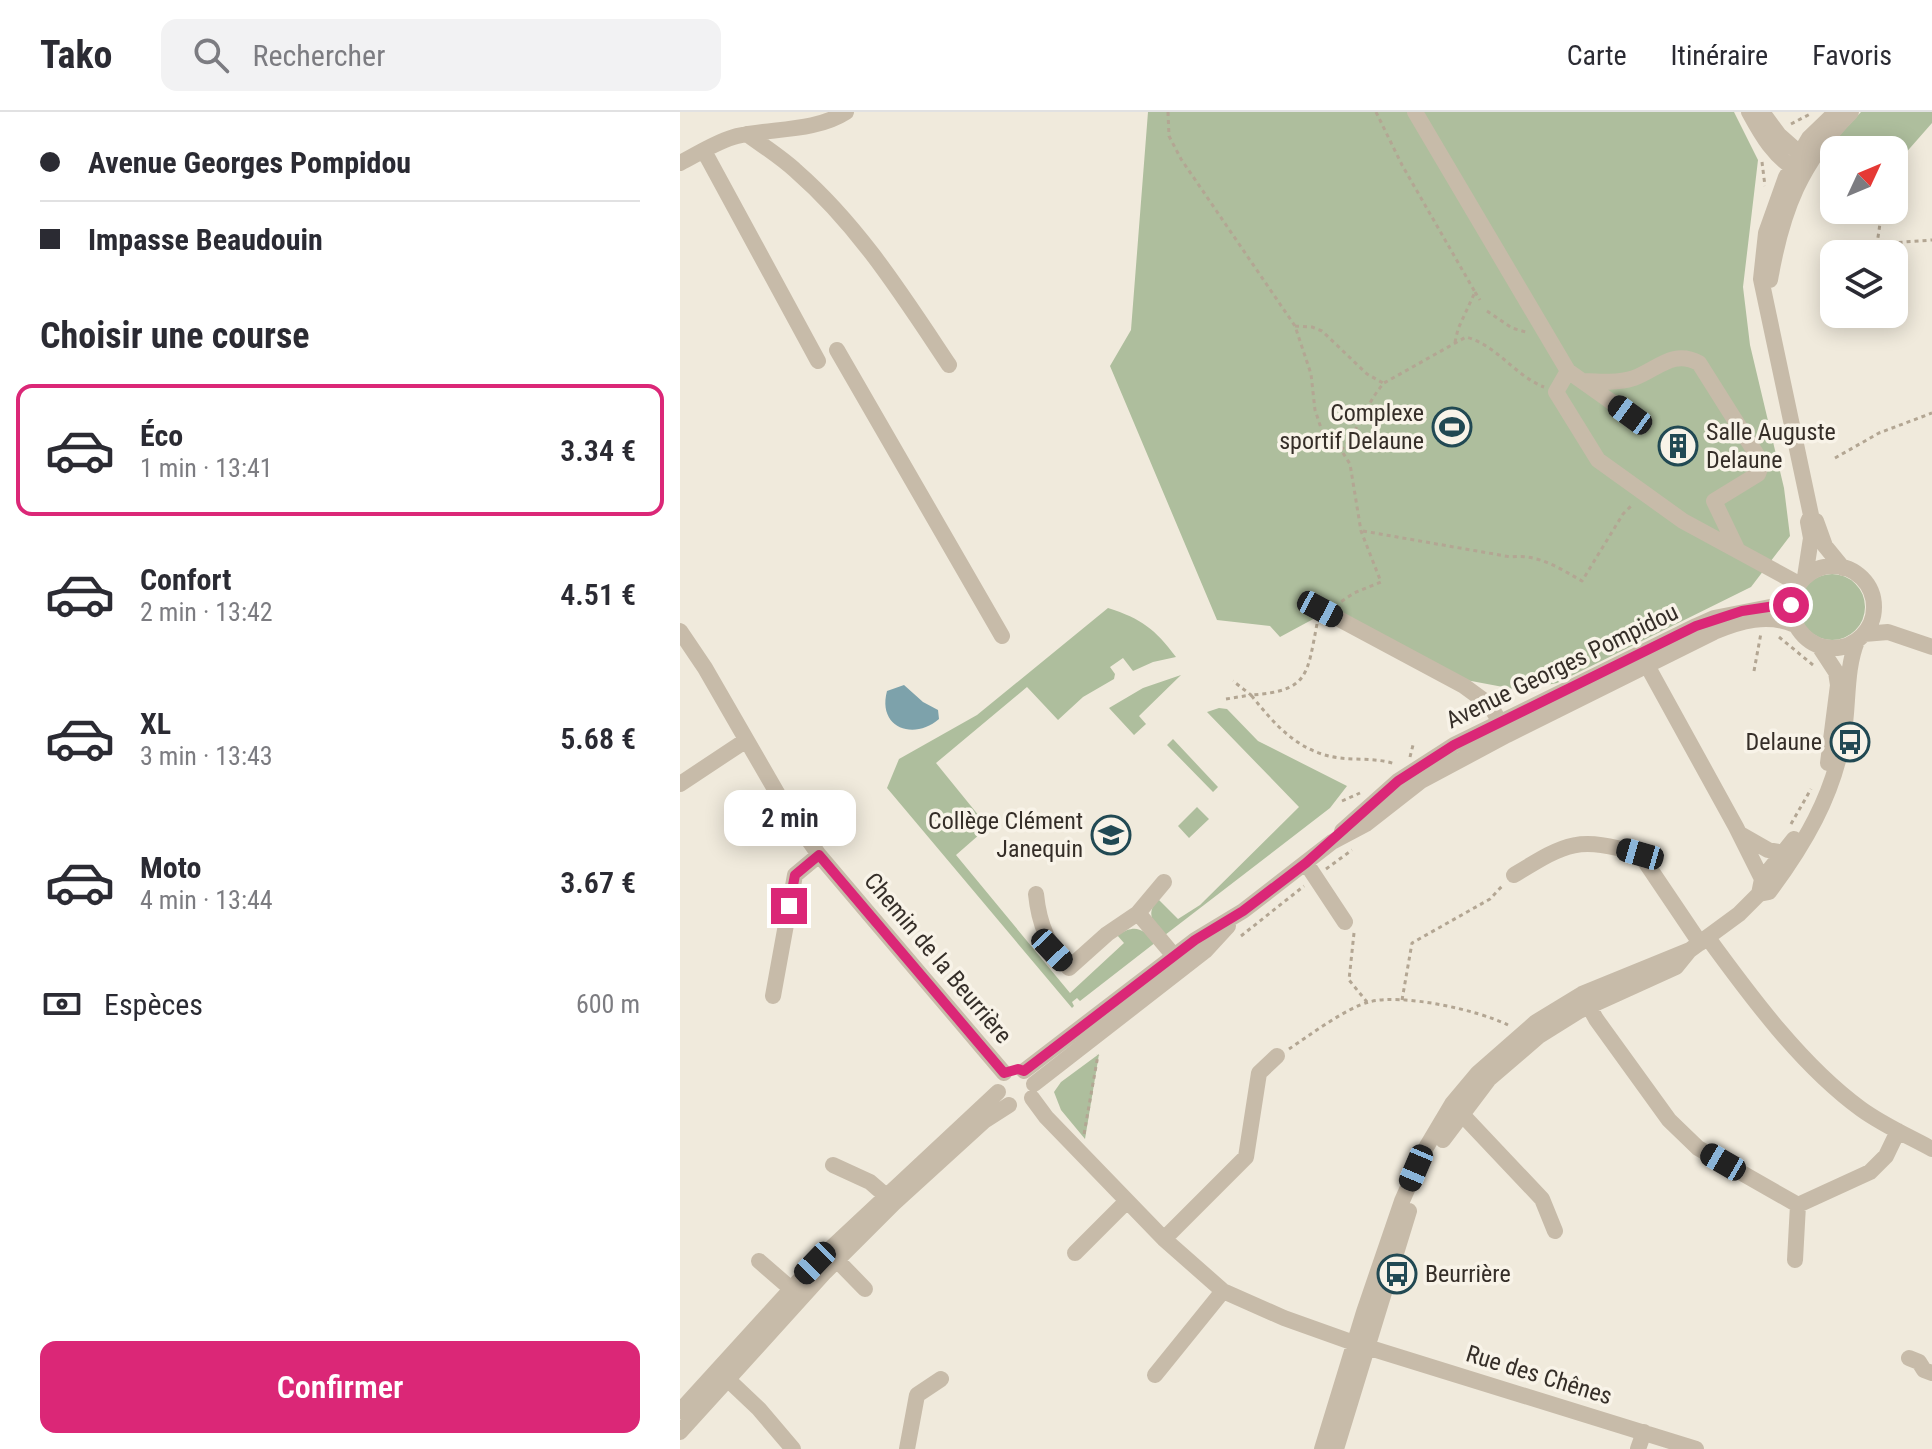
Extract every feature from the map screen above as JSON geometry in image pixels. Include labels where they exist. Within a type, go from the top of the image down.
[{"type":"street","points":[[680,163],[732,137],[816,124],[846,112]]},
{"type":"street","points":[[1415,112],[1568,371],[1630,415]]},
{"type":"street","points":[[1749,112],[1767,144],[1800,163]]},
{"type":"street","points":[[1766,118],[1792,132],[1804,132],[1815,120],[1836,112]]},
{"type":"street","points":[[1800,163],[1851,112]]},
{"type":"street","points":[[1766,118],[1800,163]]},
{"type":"street","points":[[1815,120],[1800,163],[1773,209],[1766,233],[1761,279],[1811,515],[1825,546],[1843,568],[1862,579],[1882,617],[1903,636]]},
{"type":"street","points":[[747,134],[794,168],[869,247],[949,365]]},
{"type":"street","points":[[704,151],[818,361]]},
{"type":"street","points":[[837,350],[1002,636]]},
{"type":"street","points":[[1583,381],[1607,382],[1633,378],[1676,357],[1699,363],[1762,463],[1758,474],[1714,501],[1737,549]]},
{"type":"street","points":[[1568,371],[1556,392],[1598,460],[1683,521],[1799,585]]},
{"type":"street","points":[[1683,521],[1718,510]]},
{"type":"street","points":[[1811,515],[1808,522],[1811,538],[1792,611],[1795,625],[1807,640],[1819,646],[1841,648],[1879,632],[1903,636],[1932,647]]},
{"type":"street","points":[[1799,585],[1823,568],[1843,568]]},
{"type":"street","name":"Avenue Georges Pompidou","points":[[680,1411],[722,1374],[796,1293],[890,1199],[1004,1098],[1025,1104],[1030,1084],[1179,962],[1205,951],[1243,911],[1310,870],[1355,817],[1398,781],[1454,745],[1504,729],[1644,659],[1714,618],[1775,606],[1799,585]]},
{"type":"street","points":[[1644,659],[1739,834],[1760,887],[1769,892],[1811,830],[1844,736],[1851,656],[1872,618],[1873,600]]},
{"type":"street","points":[[1315,606],[1464,686],[1487,702],[1504,729]]},
{"type":"street","name":"Avenue Georges Pompidou","points":[[1644,659],[1739,622],[1769,619],[1785,620],[1795,625]]},
{"type":"street","name":"Chemin de la Beurrière","points":[[680,631],[705,668],[745,741],[819,855],[1004,1073]]},
{"type":"street","points":[[1336,1449],[1360,1345],[1402,1201],[1424,1151],[1505,1047],[1536,1022],[1699,944],[1739,914],[1802,826],[1826,782],[1838,685],[1836,672],[1819,646]]},
{"type":"street","points":[[680,784],[745,741]]},
{"type":"street","points":[[1739,834],[1768,850],[1787,849]]},
{"type":"street","points":[[1514,875],[1560,847],[1581,843],[1613,846],[1640,854],[1699,944],[1783,1036],[1861,1109],[1932,1149]]},
{"type":"street","points":[[773,996],[795,875],[819,855]]},
{"type":"street","points":[[1310,870],[1345,922]]},
{"type":"street","points":[[1036,894],[1038,917],[1052,950],[1069,968],[1107,934],[1138,913],[1164,882]]},
{"type":"street","points":[[1138,913],[1179,962]]},
{"type":"street","points":[[1586,1000],[1669,1120],[1698,1148],[1798,1205]]},
{"type":"street","points":[[1164,1239],[1246,1157],[1259,1073],[1277,1056]]},
{"type":"street","points":[[1004,1098],[999,1082],[1004,1073],[1018,1069],[1030,1084],[1046,1117],[1164,1239],[1223,1291],[1284,1318],[1360,1345]]},
{"type":"street","points":[[1457,1109],[1542,1199],[1555,1231]]},
{"type":"street","points":[[1322,1449],[1360,1345],[1376,1315],[1422,1180],[1457,1109]]},
{"type":"street","points":[[1798,1205],[1870,1172],[1886,1156],[1898,1131]]},
{"type":"street","points":[[833,1165],[870,1182],[890,1199]]},
{"type":"street","points":[[1075,1253],[1127,1201]]},
{"type":"street","points":[[1795,1260],[1798,1205]]},
{"type":"street","points":[[833,1255],[865,1289]]},
{"type":"street","points":[[759,1261],[796,1293]]},
{"type":"street","points":[[1155,1375],[1223,1291]]},
{"type":"street","name":"Rue des Chênes","points":[[1360,1345],[1696,1449]]},
{"type":"street","points":[[1909,1358],[1932,1373]]},
{"type":"street","points":[[722,1374],[759,1409],[793,1449]]},
{"type":"street","name":"Avenue Georges Pompidou","points":[[680,1432],[722,1374]]},
{"type":"street","points":[[907,1449],[917,1395],[941,1379]]},
{"type":"street","points":[[1638,1449],[1644,1432]]},
{"type":"path","points":[[1168,112],[1169,136],[1181,159],[1295,326],[1311,374],[1315,410],[1323,434],[1341,450],[1350,464],[1361,531],[1381,582],[1354,593],[1332,608],[1315,606],[1308,667],[1299,682],[1281,693],[1226,699]]},
{"type":"path","points":[[1376,112],[1402,165],[1480,300]]},
{"type":"path","points":[[1791,124],[1815,120]]},
{"type":"path","points":[[1880,224],[1877,244],[1932,240]]},
{"type":"path","points":[[1455,342],[1475,292]]},
{"type":"path","points":[[1487,311],[1512,328],[1550,338]]},
{"type":"path","points":[[1295,326],[1322,331],[1367,374],[1384,383]]},
{"type":"path","points":[[1341,450],[1351,438],[1374,394],[1384,383],[1466,337],[1481,341],[1538,385],[1556,392]]},
{"type":"path","points":[[1835,458],[1879,433],[1932,413]]},
{"type":"path","points":[[1361,531],[1511,557],[1546,560],[1582,581],[1623,514],[1645,494]]},
{"type":"path","points":[[1754,671],[1761,633],[1779,637],[1820,671]]},
{"type":"path","points":[[1233,681],[1251,695],[1284,732],[1314,752],[1389,762]]},
{"type":"path","points":[[1787,849],[1790,824],[1797,811],[1811,789],[1826,782]]},
{"type":"path","points":[[1236,939],[1310,870],[1352,849]]},
{"type":"path","points":[[1402,1000],[1412,943],[1490,899],[1514,875]]},
{"type":"path","points":[[1345,922],[1354,931],[1349,980],[1367,1002]]},
{"type":"path","points":[[1277,1056],[1367,1002],[1402,1000],[1489,1015],[1511,1026]]},
{"type":"path","points":[[1083,1141],[1098,1051],[1088,1057]]},
{"type":"green space","name":"Complexe sportif Delaune","points":[[1148,112],[1734,112],[1758,160],[1743,287],[1750,345],[1784,488],[1790,536],[1751,587],[1557,683],[1519,690],[1466,680],[1317,617],[1280,637],[1270,626],[1217,620],[1110,366],[1131,330]]},
{"type":"green space","points":[[1861,112],[1932,112],[1932,123],[1908,150],[1908,136],[1839,136]]},
{"type":"green space","points":[[1825,574],[1839,574],[1851,579],[1860,588],[1865,607],[1863,620],[1856,631],[1839,640],[1825,640],[1813,635],[1804,626],[1799,614],[1799,600],[1804,588],[1813,579]]},
{"type":"green space","points":[[1108,608],[1147,626],[1176,657],[1133,671],[1123,658],[1110,667],[1115,674],[1114,679],[1083,697],[1058,720],[1027,687],[936,763],[988,827],[956,855],[1070,993],[1124,943],[1117,935],[1129,929],[1138,929],[1156,942],[1080,1001],[1077,998],[1072,1002],[1072,1008],[887,788],[899,759],[977,715]]},
{"type":"green space","points":[[1181,675],[1139,716],[1146,724],[1134,735],[1109,708],[1143,688]]},
{"type":"green space","points":[[1227,709],[1258,741],[1347,786],[1330,808],[1165,935],[1151,914],[1157,898],[1178,919],[1200,905],[1299,807],[1207,712]]},
{"type":"green space","points":[[1173,739],[1218,787],[1213,792],[1167,745]]},
{"type":"green space","points":[[1197,807],[1209,819],[1189,838],[1178,826]]},
{"type":"green space","points":[[1099,1054],[1085,1139],[1061,1110],[1054,1092],[1061,1082]]},
{"type":"water","points":[[904,685],[923,702],[938,710],[939,719],[929,726],[909,730],[892,722],[885,704],[887,691]]},
{"type":"place","name":"Complexe sportif Delaune","points":[[1452,427]]},
{"type":"place","name":"Salle Auguste Delaune","points":[[1678,446]]},
{"type":"place","name":"Delaune","points":[[1850,742]]},
{"type":"place","name":"Collège Clément Janequin","points":[[1111,835]]},
{"type":"place","name":"Beurrière","points":[[1397,1274]]},
{"type":"route","points":[[789,906],[795,875],[819,855],[1004,1073],[1018,1069],[1024,1071],[1195,940],[1243,911],[1306,863],[1398,781],[1454,745],[1714,618],[1775,606],[1793,596],[1791,605]]}]
